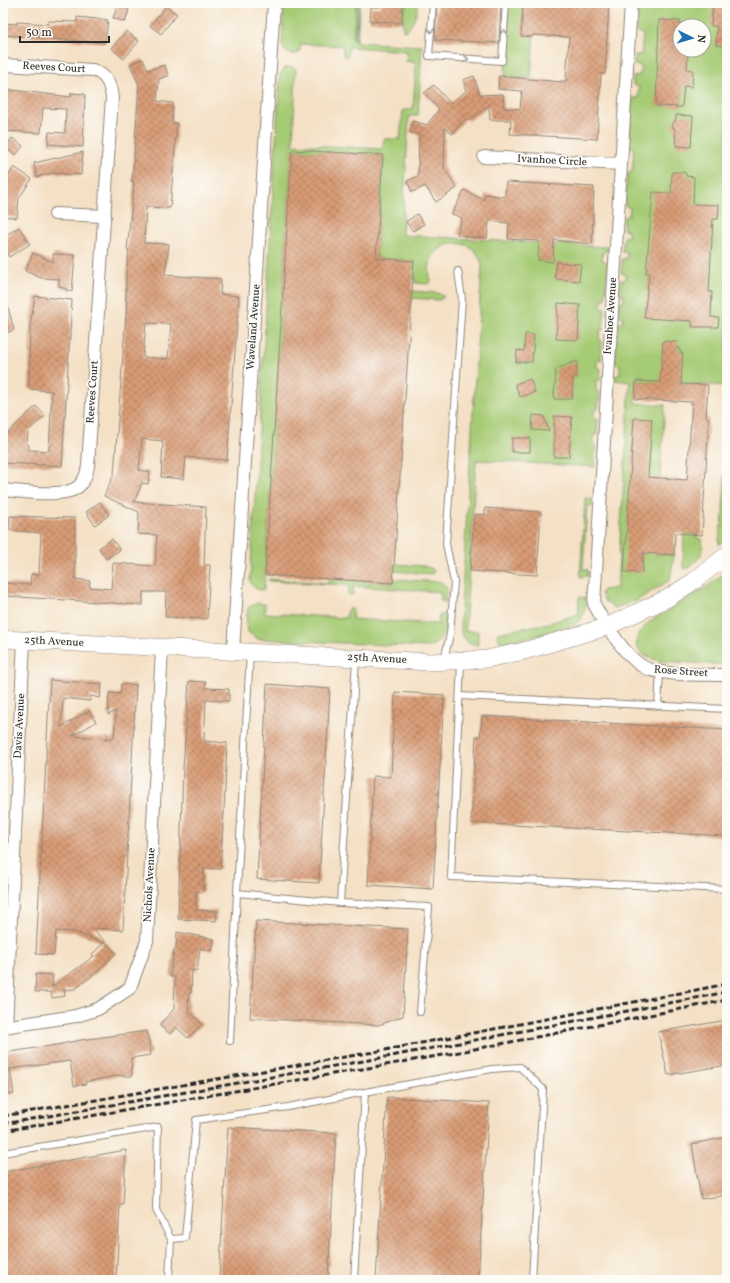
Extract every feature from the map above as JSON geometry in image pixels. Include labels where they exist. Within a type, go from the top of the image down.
[{"type":"street","name":"Waveland Avenue","points":[[241,652],[274,3]]},
{"type":"street","name":"Ivanhoe Avenue","points":[[606,627],[594,604],[594,587],[631,3]]},
{"type":"street","name":"Reeves Court","points":[[3,65],[93,70],[101,73],[111,86],[112,97],[88,466],[86,477],[79,487],[69,492],[3,490]]},
{"type":"street","name":"Ivanhoe Circle","points":[[484,157],[621,164]]},
{"type":"street","points":[[55,214],[105,216]]},
{"type":"street","name":"25th Avenue","points":[[3,639],[444,662],[487,659],[524,651],[606,627],[668,598],[694,581],[727,554]]},
{"type":"street","name":"Rose Street","points":[[606,627],[636,662],[649,670],[727,676]]},
{"type":"street","name":"Davis Avenue","points":[[4,1027],[24,640]]},
{"type":"street","name":"Nichols Avenue","points":[[4,1027],[76,1016],[98,1009],[130,988],[140,964],[147,941],[162,648]]},
{"type":"lane","points":[[433,3],[429,56],[502,60],[506,3]]},
{"type":"lane","points":[[444,662],[450,634],[454,582],[446,544],[462,299],[458,271]]},
{"type":"lane","points":[[230,1041],[237,893],[241,652]]},
{"type":"lane","points":[[340,903],[356,658]]},
{"type":"lane","points":[[461,660],[451,877],[727,889]]},
{"type":"lane","points":[[658,706],[660,672]]},
{"type":"lane","points":[[460,696],[727,709]]},
{"type":"lane","points":[[237,893],[340,903],[429,907],[420,1012]]},
{"type":"lane","points":[[171,1239],[186,1238],[196,1120],[288,1107],[492,1070],[520,1067],[542,1089],[532,1280]]},
{"type":"lane","points":[[354,1280],[365,1092]]},
{"type":"lane","points":[[3,1153],[158,1127],[156,1210],[171,1239],[169,1280]]},
{"type":"green space","points":[[284,3],[360,3],[357,42],[422,46],[418,116],[409,116],[402,235],[608,247],[608,251],[603,252],[602,260],[608,263],[605,299],[601,301],[601,306],[605,308],[603,330],[600,331],[599,339],[602,341],[601,360],[597,360],[597,367],[601,369],[600,380],[596,381],[596,390],[600,393],[598,409],[594,411],[594,416],[598,419],[597,434],[593,436],[593,443],[596,446],[595,467],[476,460],[465,631],[478,631],[478,645],[468,643],[462,635],[460,627],[482,265],[477,253],[469,246],[449,244],[440,249],[433,257],[429,268],[431,281],[429,284],[415,283],[415,279],[412,279],[413,261],[376,258],[383,155],[292,150],[264,590],[255,588],[250,581],[280,74],[286,67],[293,67],[296,69],[293,144],[382,149],[384,139],[400,139],[403,110],[413,110],[416,63],[406,61],[407,51],[349,47],[348,56],[345,57],[343,55],[343,46],[301,44],[299,53],[288,53],[282,45]]},
{"type":"green space","points":[[356,3],[360,3],[355,42],[353,40]]},
{"type":"green space","points":[[407,3],[418,3],[412,24],[407,30],[403,31],[403,7],[407,7]]},
{"type":"green space","points":[[509,3],[528,3],[526,14],[531,36],[534,3],[536,3],[531,78],[505,76]]},
{"type":"green space","points":[[638,3],[727,3],[727,386],[636,381],[635,403],[665,405],[655,554],[674,555],[670,580],[636,601],[615,608],[605,602],[601,593],[603,590],[617,588],[630,382],[615,380],[615,376],[620,374],[620,365],[615,364],[618,324],[623,322],[623,316],[619,315],[619,302],[624,301],[624,295],[620,294],[621,280],[626,280],[626,274],[621,273],[622,259],[627,258],[627,252],[622,251],[624,237],[628,237],[628,230],[623,229],[624,217],[629,215],[630,207],[625,206],[627,174],[632,172],[634,148],[629,146],[632,98],[638,98],[639,87],[633,85],[633,76],[640,75],[641,65],[634,65],[635,55],[641,55],[643,35],[636,31]]},
{"type":"green space","points":[[412,291],[438,293],[444,297],[439,300],[411,298]]},
{"type":"green space","points":[[726,456],[727,538],[719,545],[720,527],[722,527]]},
{"type":"green space","points":[[585,498],[593,500],[592,506],[587,506],[583,569],[588,570],[588,576],[580,577]]},
{"type":"green space","points":[[684,534],[697,534],[697,538],[702,539],[703,544],[700,557],[686,569],[683,568]]},
{"type":"green space","points":[[394,564],[424,566],[433,569],[434,572],[432,574],[394,571]]},
{"type":"green space","points":[[727,571],[727,665],[660,661],[645,656],[639,650],[636,645],[639,632],[649,622],[708,586]]},
{"type":"green space","points":[[269,579],[329,583],[330,579],[393,583],[393,579],[441,582],[447,588],[445,602],[441,601],[440,592],[354,586],[353,594],[350,596],[348,594],[349,585],[269,581]]},
{"type":"green space","points":[[579,597],[586,598],[585,606],[581,619],[575,624],[567,628],[543,634],[500,642],[497,633],[549,623],[578,614]]},
{"type":"green space","points":[[257,603],[265,604],[265,613],[346,618],[347,610],[349,608],[353,610],[352,619],[438,624],[439,616],[443,614],[446,623],[444,633],[441,638],[429,647],[258,639],[248,632],[246,624],[248,608]]},
{"type":"building","points":[[381,3],[403,3],[402,23],[370,21],[371,7],[380,7]]},
{"type":"building","points":[[437,3],[501,3],[499,43],[435,40]]},
{"type":"building","points":[[523,3],[609,4],[605,74],[601,74],[597,139],[510,134],[511,120],[490,120],[489,105],[469,121],[466,118],[452,134],[445,128],[444,168],[457,188],[436,202],[425,186],[412,192],[407,181],[418,176],[419,135],[410,132],[413,121],[427,125],[439,109],[424,93],[434,85],[450,103],[466,91],[463,80],[474,76],[480,95],[503,94],[504,108],[520,109],[522,91],[498,89],[499,76],[561,82],[566,81],[569,37],[533,35],[532,37],[521,36]]},
{"type":"building","points":[[713,3],[727,3],[727,46],[716,45],[717,26],[712,26]]},
{"type":"building","points":[[118,5],[129,10],[125,22],[113,18]]},
{"type":"building","points":[[166,6],[177,14],[161,34],[150,26]]},
{"type":"building","points":[[77,17],[108,20],[105,43],[3,35],[3,23],[17,24],[17,22],[48,24],[49,21],[77,22]]},
{"type":"building","points":[[659,20],[672,21],[672,58],[688,58],[687,69],[693,70],[692,87],[684,86],[682,107],[656,106]]},
{"type":"building","points":[[126,31],[139,41],[124,59],[111,48]]},
{"type":"building","points":[[143,59],[148,70],[165,65],[168,76],[159,79],[157,101],[173,103],[172,122],[177,123],[170,208],[146,207],[144,243],[169,244],[165,275],[221,279],[220,294],[239,296],[227,460],[186,457],[184,479],[161,477],[163,441],[142,439],[139,470],[150,472],[148,484],[142,483],[134,502],[206,507],[204,565],[210,565],[207,619],[165,617],[166,592],[143,592],[143,605],[4,596],[5,583],[30,585],[31,574],[39,575],[41,533],[9,530],[10,516],[75,518],[75,579],[90,581],[89,587],[111,589],[113,563],[155,566],[157,535],[138,534],[139,512],[104,496],[114,474],[127,301],[126,275],[129,250],[127,250],[134,182],[132,182],[139,85],[130,64]],"holes":[[[146,323],[171,324],[168,359],[143,357]]]},
{"type":"building","points":[[3,89],[71,97],[71,93],[85,94],[83,147],[48,144],[49,132],[65,133],[66,109],[43,108],[41,133],[3,131]]},
{"type":"building","points":[[676,115],[693,116],[691,147],[676,146],[675,130],[672,125],[676,120]]},
{"type":"building","points":[[12,138],[23,146],[16,155],[5,148]]},
{"type":"building","points":[[292,150],[383,155],[376,258],[414,261],[393,583],[265,575]]},
{"type":"building","points":[[83,152],[81,175],[53,173],[37,177],[34,163]]},
{"type":"building","points":[[14,167],[32,179],[19,198],[17,218],[3,216],[3,177],[6,179]]},
{"type":"building","points":[[672,172],[683,172],[686,176],[694,177],[693,204],[719,205],[718,219],[713,219],[709,292],[712,292],[711,317],[719,318],[718,327],[692,327],[692,321],[644,318],[649,273],[646,273],[653,192],[671,193]]},
{"type":"building","points":[[506,182],[594,187],[592,244],[554,240],[553,262],[538,260],[539,241],[508,239],[509,223],[489,221],[487,238],[468,237],[457,234],[462,218],[452,214],[464,190],[484,200],[485,194],[505,197]]},
{"type":"building","points":[[417,214],[424,224],[413,231],[406,222]]},
{"type":"building","points":[[19,227],[30,244],[9,257],[3,246],[3,237]]},
{"type":"building","points":[[33,253],[53,262],[53,254],[75,255],[72,292],[59,286],[59,279],[41,278],[25,271]]},
{"type":"building","points":[[556,262],[581,264],[579,281],[555,279]]},
{"type":"building","points":[[35,296],[72,300],[62,466],[3,463],[3,437],[36,406],[45,416],[28,431],[27,445],[29,445],[29,450],[49,451],[52,391],[29,389],[30,326]]},
{"type":"building","points":[[6,299],[14,330],[3,334],[3,300]]},
{"type":"building","points":[[558,303],[580,305],[578,340],[556,339]]},
{"type":"building","points":[[525,334],[534,335],[532,362],[516,362],[517,350],[524,351]]},
{"type":"building","points":[[663,341],[678,342],[677,349],[680,349],[680,353],[683,353],[681,384],[708,385],[706,417],[709,418],[702,535],[675,533],[674,555],[643,553],[642,573],[624,572],[634,418],[652,419],[648,477],[687,480],[692,402],[635,399],[636,381],[660,382]]},
{"type":"building","points":[[577,361],[577,377],[573,377],[572,399],[554,399],[556,369]]},
{"type":"building","points":[[530,379],[535,392],[520,397],[515,384]]},
{"type":"building","points":[[533,415],[544,416],[549,431],[532,430]]},
{"type":"building","points":[[554,416],[572,417],[569,457],[554,457]]},
{"type":"building","points":[[512,438],[530,438],[530,452],[512,452]]},
{"type":"building","points":[[100,502],[109,515],[95,525],[86,512]]},
{"type":"building","points":[[485,508],[541,512],[537,575],[470,571],[474,514],[485,515]]},
{"type":"building","points":[[112,539],[120,550],[106,559],[99,548]]},
{"type":"building","points":[[50,680],[102,684],[100,698],[90,696],[90,701],[63,698],[61,727],[89,711],[96,722],[72,736],[105,738],[106,741],[106,738],[114,738],[116,711],[108,715],[109,693],[120,694],[121,684],[136,685],[123,930],[92,928],[116,953],[96,973],[75,989],[64,990],[65,996],[52,998],[51,992],[35,992],[36,974],[53,975],[52,987],[94,956],[92,954],[104,943],[75,932],[56,931],[54,955],[36,954]]},
{"type":"building","points":[[189,681],[206,682],[205,688],[229,689],[229,701],[206,700],[204,741],[227,743],[224,811],[220,869],[204,868],[203,892],[196,891],[196,910],[217,911],[216,921],[178,919],[183,769]]},
{"type":"building","points":[[267,684],[330,689],[319,883],[257,879]]},
{"type":"building","points":[[395,692],[444,695],[433,889],[368,885],[373,776],[391,777]]},
{"type":"building","points":[[482,716],[727,730],[727,836],[471,823],[476,736],[480,737]]},
{"type":"building","points":[[256,921],[408,929],[403,1016],[379,1025],[250,1018]]},
{"type":"building","points":[[177,932],[214,939],[212,951],[200,948],[197,971],[192,970],[191,993],[189,993],[188,1011],[202,1024],[188,1038],[176,1027],[170,1034],[159,1025],[174,1009],[175,977],[170,977],[174,949],[176,949]]},
{"type":"building","points":[[727,1020],[727,1065],[668,1075],[658,1032]]},
{"type":"building","points":[[147,1031],[151,1055],[131,1058],[132,1076],[121,1075],[85,1082],[86,1084],[74,1086],[70,1061],[10,1069],[14,1094],[5,1095],[3,1053]]},
{"type":"building","points":[[387,1097],[489,1103],[478,1280],[376,1280]]},
{"type":"building","points":[[228,1127],[336,1133],[328,1280],[219,1280]]},
{"type":"building","points":[[727,1137],[727,1195],[701,1199],[692,1144]]},
{"type":"building","points":[[126,1150],[123,1204],[120,1204],[116,1280],[3,1280],[3,1172]]},
{"type":"railway","points":[[3,1116],[385,1050],[727,984]]},
{"type":"railway","points":[[3,1124],[386,1057],[727,992]]},
{"type":"railway","points":[[3,1131],[449,1054],[727,1000]]}]
